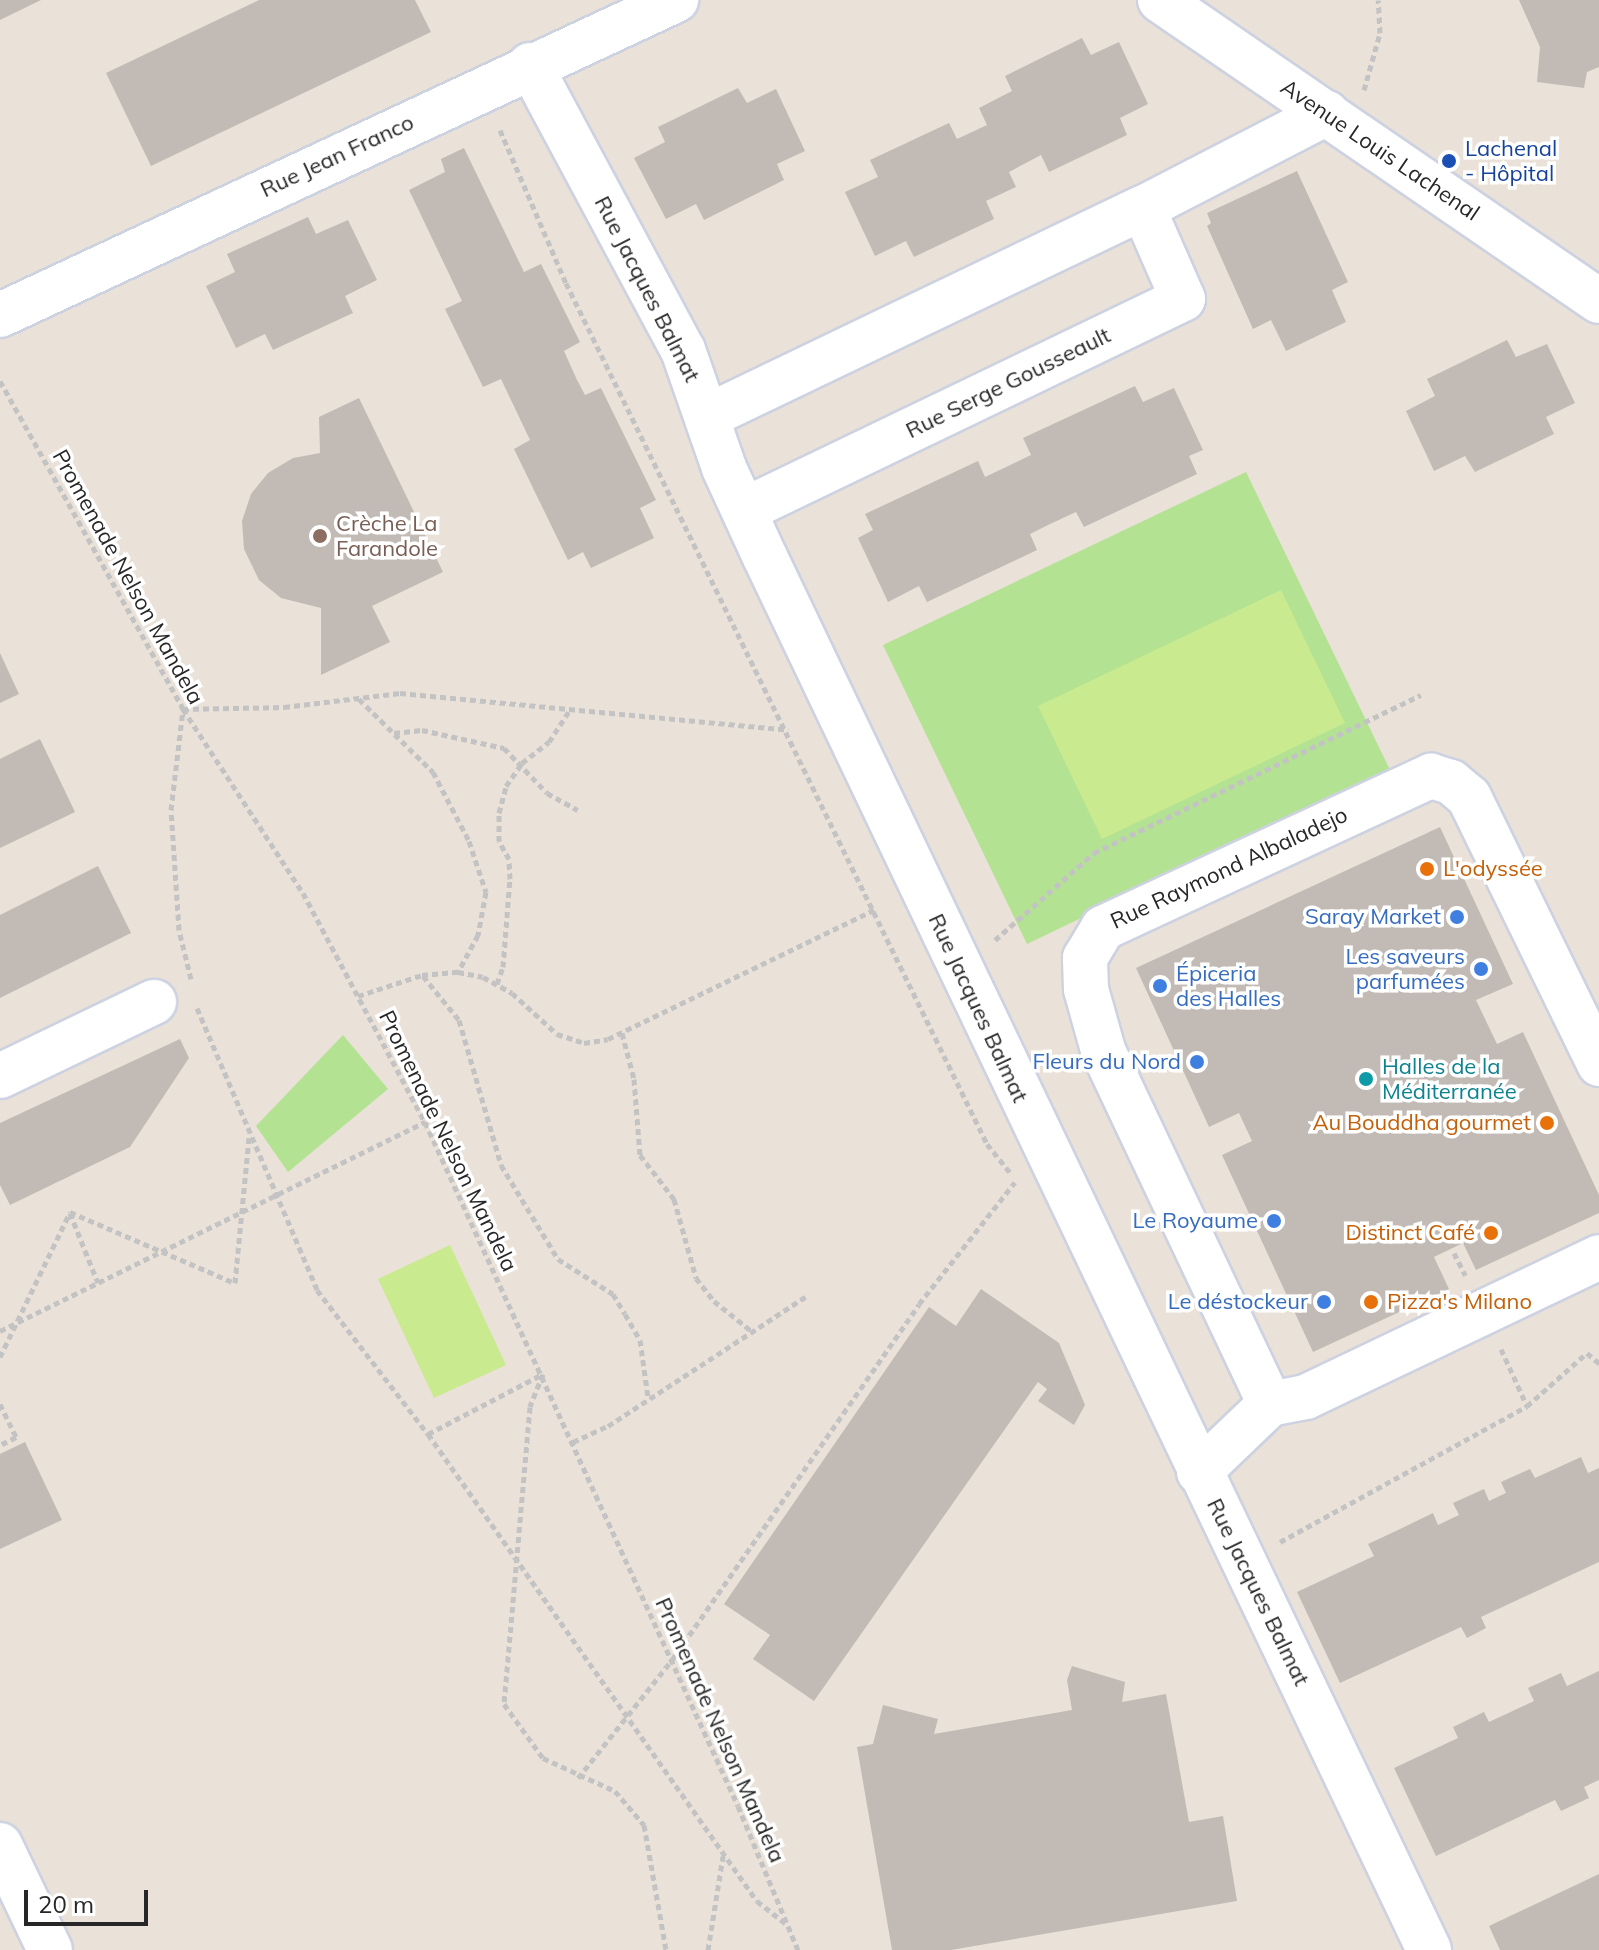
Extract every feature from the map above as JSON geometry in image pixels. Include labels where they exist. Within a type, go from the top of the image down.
[{"type":"street","name":"Rue Jean Franco","points":[[0,315],[530,65],[633,9],[676,0]]},
{"type":"street","name":"Avenue Louis Lachenal","points":[[1160,0],[1599,301]]},
{"type":"street","name":"Rue Jacques Balmat","points":[[530,65],[683,350],[710,415],[724,468],[1429,1950]]},
{"type":"street","points":[[710,415],[1143,208],[1340,121]]},
{"type":"street","name":"Rue Serge Gousseault","points":[[744,510],[1183,299],[1143,208]]},
{"type":"street","name":"Rue Raymond Albaladejo","points":[[1270,1404],[1103,1050],[1086,989],[1085,958],[1103,928],[1431,776],[1451,782],[1469,797],[1599,1064]]},
{"type":"street","points":[[0,1076],[180,995]]},
{"type":"street","points":[[1199,1472],[1270,1404],[1306,1397],[1599,1257]]},
{"type":"street","points":[[0,1845],[39,1946]]},
{"type":"path","points":[[1340,121],[1380,33],[1378,0]]},
{"type":"path","points":[[482,88],[566,283],[788,730],[987,1144],[998,1164],[1018,1177],[1025,1191]]},
{"type":"path","name":"Promenade Nelson Mandela","points":[[0,381],[4,396],[183,709],[303,893],[425,1122],[672,1660],[798,1950]]},
{"type":"path","points":[[788,730],[400,693],[284,707],[183,709],[171,810],[180,995],[201,1025],[317,1290],[428,1434],[625,1718],[757,1901],[788,1925]]},
{"type":"path","points":[[958,964],[1004,934],[1094,853],[1421,695]]},
{"type":"path","points":[[358,698],[433,772],[469,841],[486,892],[478,935],[458,972]]},
{"type":"path","points":[[497,984],[510,879],[509,859],[499,841],[499,813],[506,786],[522,763],[549,742],[570,710]]},
{"type":"path","points":[[393,734],[422,730],[472,737],[504,748],[522,763],[547,793],[578,810]]},
{"type":"path","points":[[358,996],[422,975],[458,972],[497,984],[557,1034],[584,1043],[622,1033],[874,910]]},
{"type":"path","points":[[422,975],[459,1020],[501,1165],[558,1259],[613,1294],[640,1340],[648,1397]]},
{"type":"path","points":[[622,1033],[634,1079],[640,1155],[674,1199],[696,1278],[714,1301],[754,1333]]},
{"type":"path","points":[[0,1331],[425,1122]]},
{"type":"path","points":[[70,1212],[235,1283],[239,1215],[249,1137]]},
{"type":"path","points":[[578,1778],[672,1660],[919,1304],[1018,1177]]},
{"type":"path","points":[[70,1212],[98,1283]]},
{"type":"path","points":[[0,1357],[70,1212]]},
{"type":"path","points":[[573,1442],[608,1426],[648,1397],[754,1333],[807,1296]]},
{"type":"path","points":[[1244,1562],[1527,1406],[1587,1353],[1599,1363]]},
{"type":"path","points":[[428,1434],[543,1374]]},
{"type":"path","points":[[543,1374],[530,1407],[514,1558],[504,1704],[543,1758],[578,1778],[615,1791],[644,1825],[666,1950]]},
{"type":"path","points":[[0,1404],[16,1437],[0,1445]]},
{"type":"path","points":[[708,1950],[724,1855]]},
{"type":"green space","points":[[1246,472],[1390,770],[1027,944],[883,645]]},
{"type":"green space","points":[[1281,590],[1345,723],[1102,839],[1038,706]]},
{"type":"green space","points":[[343,1035],[388,1089],[288,1172],[256,1126]]},
{"type":"green space","points":[[450,1245],[506,1365],[434,1398],[378,1279]]},
{"type":"building","points":[[0,0],[41,0],[0,20]]},
{"type":"building","points":[[259,0],[415,0],[431,32],[151,166],[106,73]]},
{"type":"building","points":[[1519,0],[1599,0],[1599,67],[1587,72],[1584,88],[1537,82],[1540,47]]},
{"type":"building","points":[[1082,38],[1091,55],[1119,42],[1148,104],[1120,118],[1127,135],[1049,172],[1041,155],[1009,172],[1016,187],[986,201],[994,219],[914,257],[906,241],[875,256],[845,192],[878,177],[870,160],[949,123],[957,139],[987,125],[979,108],[1012,91],[1005,76]]},
{"type":"building","points":[[738,88],[747,103],[776,89],[805,151],[777,164],[784,180],[704,220],[696,204],[666,219],[634,158],[665,142],[658,127]]},
{"type":"building","points":[[464,148],[524,272],[541,264],[580,342],[564,351],[585,395],[601,388],[656,500],[640,508],[654,538],[591,568],[583,552],[568,560],[514,449],[530,440],[501,379],[483,387],[445,309],[462,301],[409,190],[445,172],[441,159]]},
{"type":"building","points":[[1297,171],[1348,282],[1332,290],[1346,322],[1286,351],[1271,320],[1253,329],[1207,226],[1211,223],[1207,213]]},
{"type":"building","points":[[308,217],[316,234],[348,220],[377,280],[345,296],[353,313],[273,350],[265,334],[236,348],[206,286],[235,272],[227,254]]},
{"type":"building","points":[[1507,340],[1516,357],[1547,344],[1575,403],[1546,417],[1554,434],[1475,472],[1465,456],[1434,471],[1406,411],[1435,396],[1427,379]]},
{"type":"building","points":[[1135,386],[1143,402],[1174,388],[1203,450],[1189,456],[1197,474],[1084,527],[1076,512],[1048,525],[1030,534],[1037,550],[927,602],[919,586],[888,602],[858,538],[873,530],[865,514],[978,461],[985,477],[1031,455],[1023,438]]},
{"type":"building","name":"Crèche La Farandole","points":[[359,398],[443,572],[372,606],[390,642],[321,675],[321,608],[281,598],[259,580],[244,549],[242,521],[251,494],[268,473],[293,458],[320,453],[319,417]]},
{"type":"building","points":[[0,653],[19,694],[0,703]]},
{"type":"building","points":[[40,739],[75,812],[0,848],[0,759]]},
{"type":"building","name":"Halles de la Méditerranée","points":[[1440,827],[1513,984],[1476,1000],[1497,1044],[1523,1032],[1599,1195],[1599,1213],[1476,1270],[1463,1243],[1434,1257],[1449,1289],[1313,1352],[1222,1155],[1252,1141],[1239,1113],[1209,1127],[1136,968]]},
{"type":"building","points":[[98,866],[131,933],[0,998],[0,915]]},
{"type":"building","points":[[180,1039],[189,1058],[130,1147],[10,1205],[0,1185],[0,1123]]},
{"type":"building","points":[[981,1289],[1059,1343],[1085,1405],[1074,1425],[1038,1401],[1047,1389],[1038,1382],[814,1701],[753,1659],[770,1635],[724,1604],[929,1307],[956,1326]]},
{"type":"building","points":[[25,1442],[62,1520],[0,1549],[0,1454]]},
{"type":"building","points":[[1581,1457],[1588,1473],[1599,1468],[1599,1562],[1481,1617],[1486,1628],[1467,1638],[1461,1627],[1340,1683],[1297,1592],[1374,1556],[1368,1544],[1433,1513],[1438,1525],[1459,1515],[1453,1503],[1484,1489],[1489,1501],[1506,1493],[1501,1482],[1530,1469],[1535,1478]]},
{"type":"building","points":[[1072,1666],[1125,1682],[1122,1702],[1166,1694],[1189,1822],[1223,1816],[1237,1901],[951,1950],[892,1950],[857,1747],[873,1744],[883,1705],[938,1719],[934,1734],[1072,1710],[1067,1680]]},
{"type":"building","points":[[1599,1671],[1599,1780],[1584,1787],[1589,1798],[1561,1811],[1555,1800],[1436,1856],[1394,1768],[1458,1738],[1453,1727],[1484,1712],[1489,1722],[1534,1701],[1528,1688],[1561,1673],[1567,1686]]},
{"type":"building","points":[[1599,1874],[1599,1950],[1500,1950],[1489,1926]]},
{"type":"place","name":"Lachenal - Hôpital","points":[[1449,161]]},
{"type":"place","name":"Crèche La Farandole","points":[[320,536]]},
{"type":"place","name":"L'odyssée","points":[[1427,869]]},
{"type":"place","name":"Saray Market","points":[[1457,917]]},
{"type":"place","name":"Les saveurs parfumées","points":[[1481,969]]},
{"type":"place","name":"Épiceria des Halles","points":[[1160,986]]},
{"type":"place","name":"Fleurs du Nord","points":[[1197,1062]]},
{"type":"place","name":"Halles de la Méditerranée","points":[[1366,1079]]},
{"type":"place","name":"Au Bouddha gourmet","points":[[1547,1123]]},
{"type":"place","name":"Le Royaume","points":[[1274,1221]]},
{"type":"place","name":"Distinct Café","points":[[1491,1233]]},
{"type":"place","name":"Le déstockeur","points":[[1324,1302]]},
{"type":"place","name":"Pizza's Milano","points":[[1371,1302]]}]
